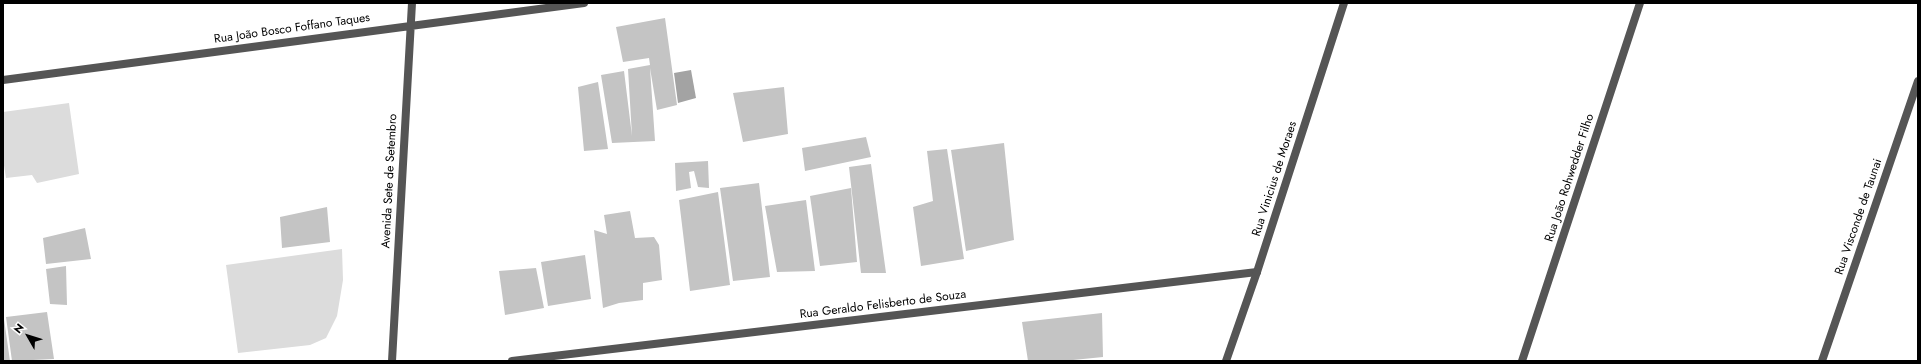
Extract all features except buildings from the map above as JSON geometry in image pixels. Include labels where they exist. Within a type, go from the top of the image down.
[{"type":"street","name":"Avenida Sete de Setembro","points":[[392,361],[412,3]]},
{"type":"street","name":"Rua João Bosco Foffano Taques","points":[[3,80],[584,3]]},
{"type":"street","name":"Rua Vinicius de Moraes","points":[[1226,361],[1257,272],[1344,3]]},
{"type":"street","name":"Rua João Rohwedder Filho","points":[[1522,361],[1640,3]]},
{"type":"street","name":"Rua Visconde de Taunai","points":[[1822,361],[1918,81]]},
{"type":"street","name":"Rua Geraldo Felisberto de Souza","points":[[512,361],[1257,272]]},
{"type":"shaded area","points":[[691,70],[696,98],[678,103],[674,73]]},
{"type":"shaded area","points":[[69,103],[79,174],[37,183],[32,175],[6,178],[3,159],[3,112]]},
{"type":"shaded area","points":[[342,249],[343,280],[337,316],[326,338],[310,345],[238,353],[226,265]]}]
